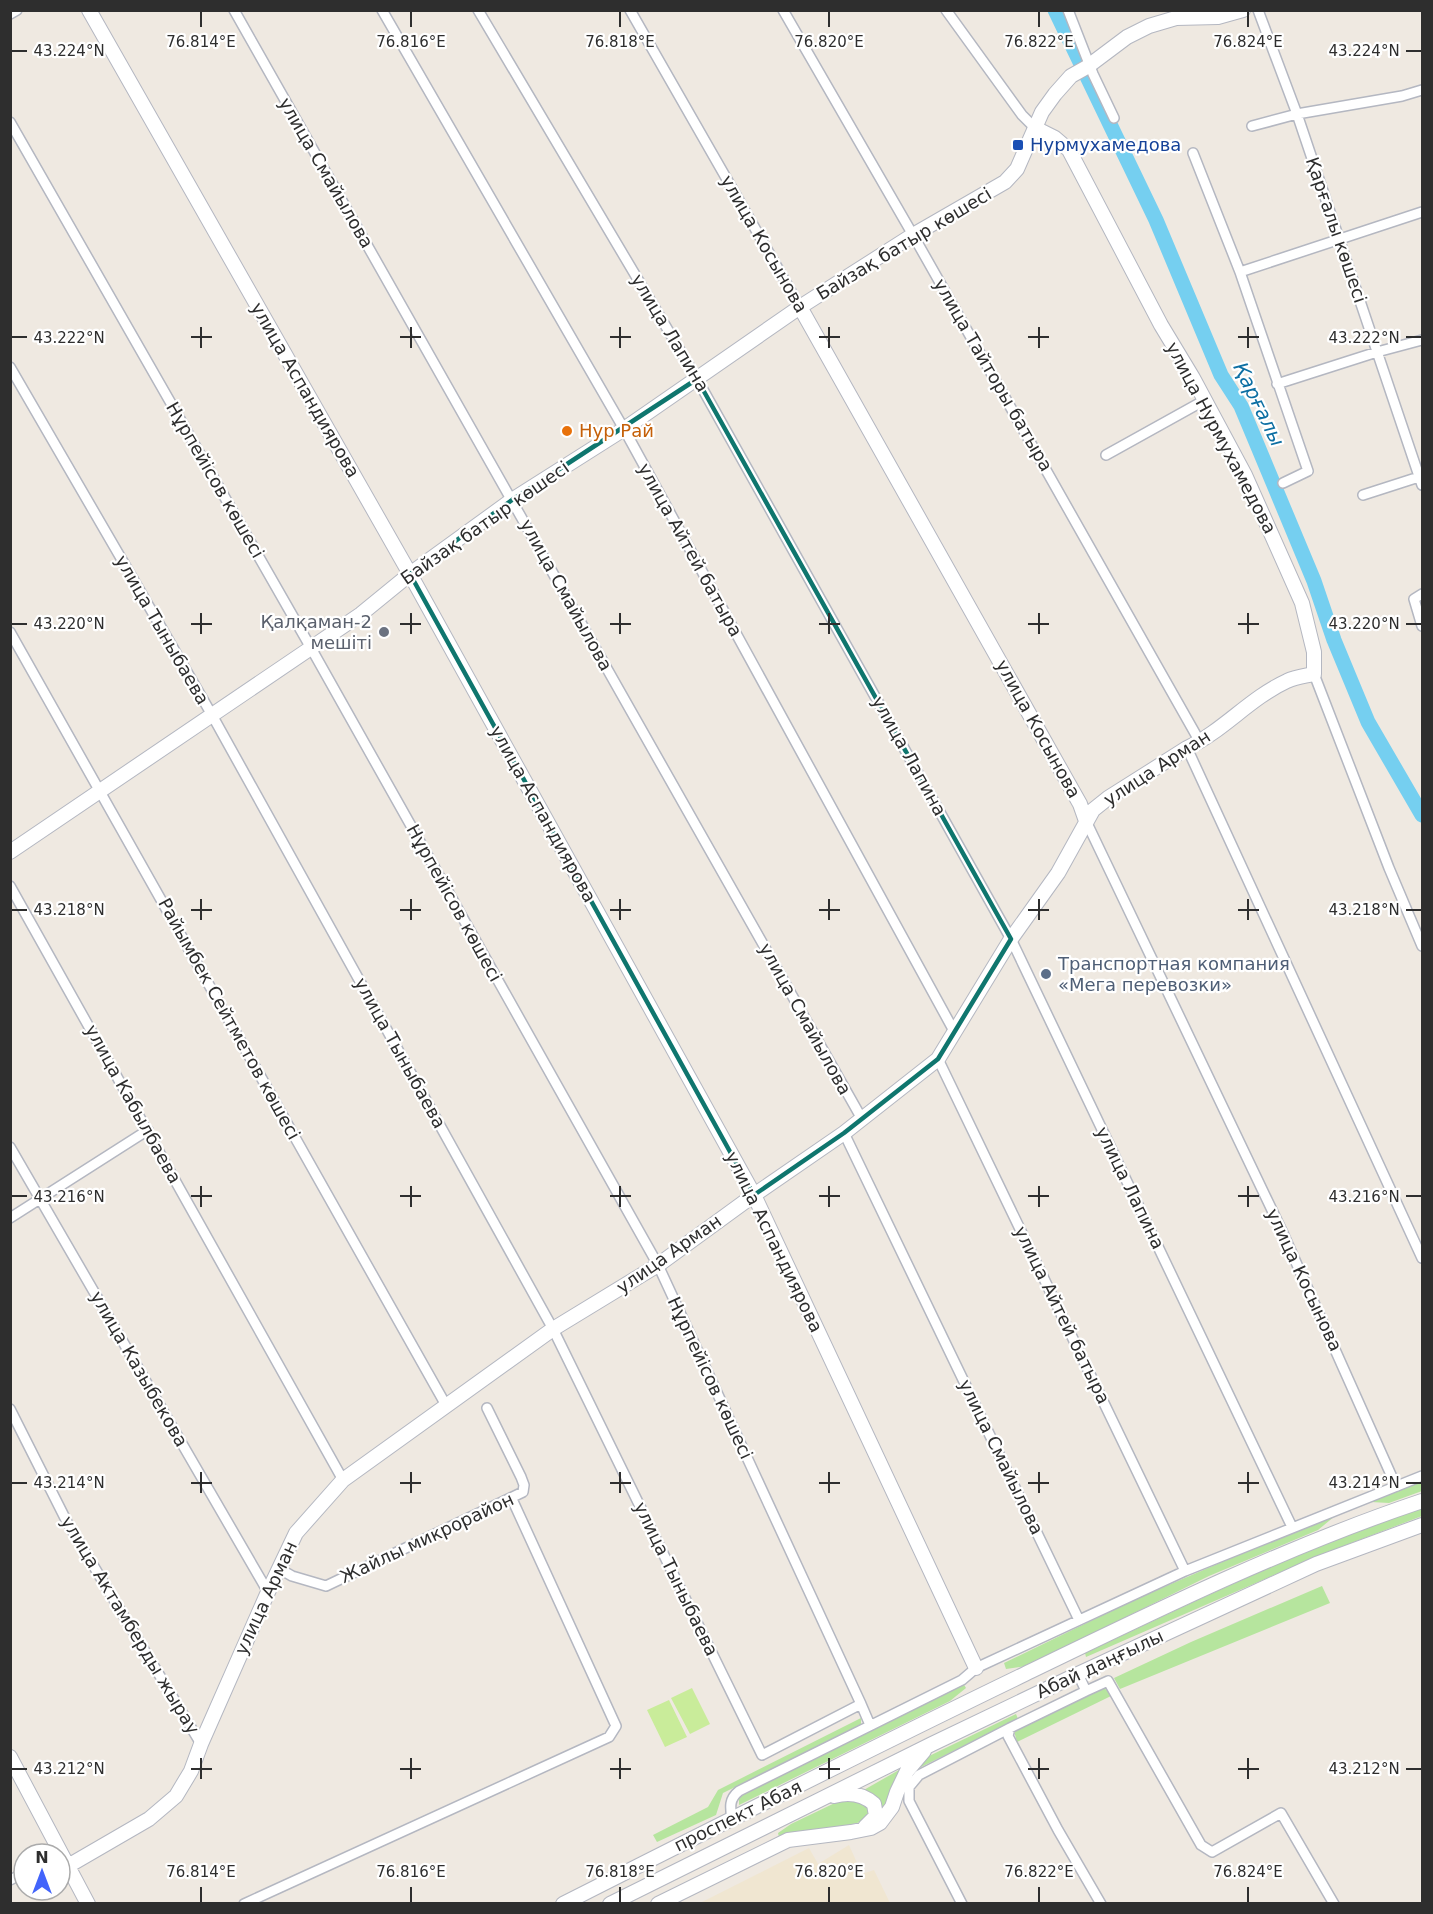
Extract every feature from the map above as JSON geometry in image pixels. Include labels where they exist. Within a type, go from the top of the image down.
[{"type":"street","points":[[10,14],[17,10]]},
{"type":"street","name":"улица Аспандиярова","points":[[89,10],[410,574],[754,1195],[976,1668]]},
{"type":"street","name":"улица Смайылова","points":[[234,10],[862,1119]]},
{"type":"street","name":"улица Айтей батыра","points":[[382,10],[624,429],[954,1031]]},
{"type":"street","name":"улица Лапина","points":[[478,10],[697,379],[1011,939],[1292,1527]]},
{"type":"street","name":"улица Косынова","points":[[630,10],[1080,804],[1086,821],[1282,1231],[1396,1486]]},
{"type":"street","name":"улица Тайторы батыра","points":[[783,10],[1200,742]]},
{"type":"street","name":"улица Нурмухамедова","points":[[946,10],[1022,115],[1035,128],[1055,138],[1070,150],[1161,325],[1245,475],[1302,603],[1314,652],[1314,674],[1389,868],[1422,946]]},
{"type":"street","points":[[1068,10],[1088,66],[1114,118]]},
{"type":"street","points":[[1088,66],[1126,37],[1149,26],[1176,18],[1218,17],[1243,10]]},
{"type":"street","name":"Қарғалы көшесі","points":[[1258,10],[1297,114],[1422,479]]},
{"type":"street","name":"Байзақ батыр көшесі","points":[[10,852],[361,614],[410,574],[512,500],[624,429],[800,307],[913,235],[1005,182],[1017,169],[1042,112],[1071,76],[1088,66]]},
{"type":"street","points":[[1252,126],[1297,114],[1402,96],[1422,90]]},
{"type":"street","name":"Нұрпейісов көшесі","points":[[10,122],[311,648],[658,1265],[870,1725]]},
{"type":"street","points":[[1193,153],[1240,272],[1308,471],[1283,483]]},
{"type":"street","points":[[1240,272],[1422,212]]},
{"type":"street","points":[[1277,384],[1422,340]]},
{"type":"street","name":"улица Тыныбаева","points":[[10,367],[212,715],[553,1329],[762,1755],[861,1704]]},
{"type":"street","points":[[1106,455],[1205,400]]},
{"type":"street","points":[[1363,495],[1422,479]]},
{"type":"street","points":[[1422,594],[1414,599],[1422,626]]},
{"type":"street","name":"Райымбек Сейтметов көшесі","points":[[10,632],[447,1407]]},
{"type":"street","name":"улица Арман","points":[[72,1854],[149,1819],[176,1796],[191,1772],[278,1568],[296,1533],[343,1480],[553,1329],[658,1265],[844,1133],[938,1059],[1011,939],[1058,873],[1093,810],[1108,798],[1200,742],[1248,705],[1288,680],[1314,674]]},
{"type":"street","points":[[1187,748],[1422,1258]]},
{"type":"street","name":"улица Кабылбаева","points":[[10,886],[343,1480]]},
{"type":"street","name":"улица Айтей батыра","points":[[938,1059],[1185,1571]]},
{"type":"street","points":[[10,1218],[148,1130]]},
{"type":"street","name":"улица Смайылова","points":[[844,1133],[1079,1620]]},
{"type":"street","name":"улица Казыбекова","points":[[10,1147],[268,1592]]},
{"type":"street","name":"Жайлы микрорайон","points":[[278,1568],[292,1576],[326,1586],[523,1492],[524,1485],[487,1408]]},
{"type":"street","name":"улица Актамберды жырау","points":[[10,1409],[67,1522],[201,1744]]},
{"type":"street","points":[[732,1819],[730,1805],[735,1794],[962,1680],[976,1668],[1185,1571],[1422,1476]]},
{"type":"street","points":[[244,1904],[609,1737],[616,1726],[512,1499]]},
{"type":"street","name":"Абай даңғылы","points":[[879,1745],[1120,1628],[1270,1559],[1368,1519],[1422,1501]]},
{"type":"street","name":"Абай даңғылы","points":[[610,1904],[1078,1674],[1316,1564],[1422,1525]]},
{"type":"street","points":[[1078,1674],[1086,1691]]},
{"type":"street","points":[[962,1904],[909,1801],[909,1787],[919,1775],[1108,1681],[1201,1845],[1212,1852],[1281,1813],[1334,1904]]},
{"type":"street","points":[[1010,1728],[1009,1739],[1101,1904]]},
{"type":"street","points":[[658,1904],[788,1840],[870,1828],[887,1816],[907,1771],[932,1744]]},
{"type":"street","name":"проспект Абая","points":[[563,1904],[879,1745]]},
{"type":"street","points":[[10,1757],[55,1842]]},
{"type":"street","points":[[818,1801],[840,1794],[851,1794],[869,1800],[874,1804],[876,1816],[861,1830]]},
{"type":"street","points":[[72,1875],[88,1904]]},
{"type":"highlighted area","points":[[697,379],[1011,939],[938,1059],[844,1133],[754,1195],[410,574],[512,500]]},
{"type":"shaded area","points":[[849,1845],[862,1874],[874,1870],[890,1903],[700,1903],[809,1848],[818,1864]]},
{"type":"green space","points":[[1422,1481],[1422,1491],[1389,1503],[1371,1502]]},
{"type":"green space","points":[[1422,1508],[1422,1516],[1320,1555],[1086,1657],[1085,1653],[1316,1546]]},
{"type":"green space","points":[[1334,1514],[1335,1516],[1318,1530],[1209,1576],[1027,1666],[1006,1669],[1004,1663],[1136,1599]]},
{"type":"green space","points":[[1322,1586],[1330,1603],[1120,1689],[1114,1678],[1191,1642]]},
{"type":"green space","points":[[963,1683],[966,1688],[950,1701],[739,1805],[739,1797]]},
{"type":"green space","points":[[692,1688],[710,1724],[690,1734],[671,1698]]},
{"type":"green space","points":[[1102,1688],[1108,1690],[1111,1696],[1017,1742],[1014,1731]]},
{"type":"green space","points":[[669,1700],[687,1737],[665,1747],[647,1710]]},
{"type":"green space","points":[[1016,1714],[1018,1719],[913,1771],[927,1757]]},
{"type":"green space","points":[[861,1718],[861,1725],[723,1793],[716,1815],[657,1842],[653,1835],[708,1807],[718,1790]]},
{"type":"green space","points":[[906,1766],[886,1811],[882,1810],[877,1797],[862,1791]]},
{"type":"green space","points":[[858,1799],[869,1805],[871,1811],[866,1820],[845,1826],[779,1837],[778,1833],[791,1824],[839,1801]]},
{"type":"waterway","name":"Қарғалы","points":[[1055,10],[1156,220],[1221,375],[1241,406],[1314,581],[1334,640],[1368,722],[1422,815]]},
{"type":"place","name":"Нурмухамедова","points":[[1018,145]]},
{"type":"place","name":"Нур Рай","points":[[567,431]]},
{"type":"place","name":"Қалқаман-2 мешіті","points":[[384,632]]},
{"type":"place","name":"Транспортная компания «Мега перевозки»","points":[[1046,974]]}]
